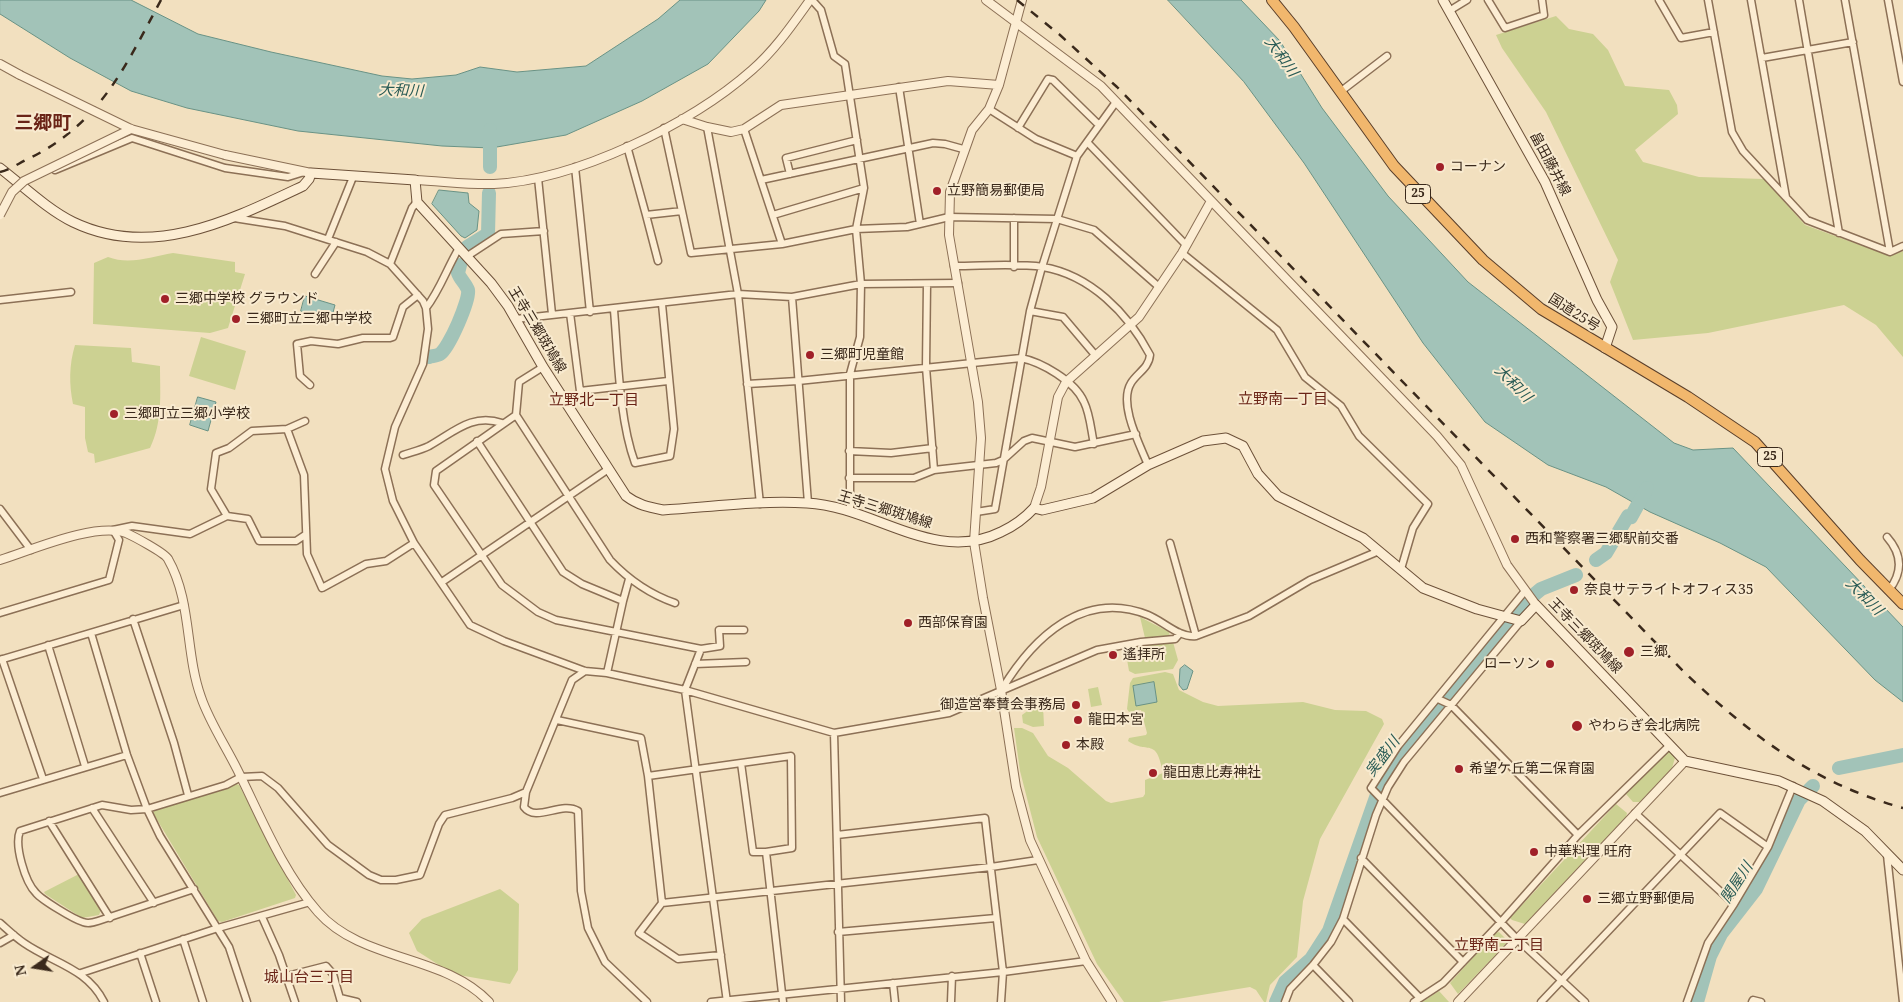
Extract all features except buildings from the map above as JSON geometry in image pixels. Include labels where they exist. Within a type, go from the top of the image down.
[{"type":"highway","name":"国道25号","points":[[1272,0],[1381,150],[1407,182],[1483,260],[1541,310],[1688,397],[1755,442],[1903,604]]},
{"type":"main road","name":"畠田藤井線","points":[[1443,0],[1553,198],[1598,300],[1612,327],[1605,348]]},
{"type":"main road","points":[[0,168],[72,222],[110,236],[143,239],[201,228],[234,218],[303,186],[309,179],[308,172],[353,177],[415,180],[417,202]]},
{"type":"main road","name":"王寺三郷斑鳩線","points":[[417,202],[491,283],[516,319],[543,367],[607,470],[626,496],[637,504],[663,510],[808,502],[850,511],[921,537],[961,543],[992,537],[1015,525],[1034,508]]},
{"type":"main road","points":[[1034,508],[1042,510],[1093,498],[1148,466],[1211,438],[1236,441],[1243,446],[1258,474],[1278,496],[1363,538],[1423,588],[1477,609],[1513,618]]},
{"type":"main road","name":"王寺三郷斑鳩線","points":[[1513,618],[1535,604],[1685,761]]},
{"type":"main road","points":[[1685,761],[1801,790],[1823,800],[1865,831],[1903,870]]},
{"type":"street","points":[[415,180],[494,184],[538,178],[575,168],[627,146],[714,101],[752,70],[783,36],[811,0],[821,10],[834,56],[845,64],[864,188],[856,229],[861,284],[860,337],[850,374],[850,511]]},
{"type":"street","points":[[986,0],[1018,22],[1101,86],[1437,436],[1461,465],[1507,566],[1535,604]]},
{"type":"street","points":[[1022,0],[1018,22],[990,109],[972,130],[963,149],[950,192],[949,217],[954,266],[978,402],[981,438],[974,542],[1001,690],[1016,787],[1030,840],[1086,961],[1112,1002]]},
{"type":"street","points":[[1449,11],[1467,0]]},
{"type":"street","points":[[1488,0],[1505,28],[1544,15],[1542,0]]},
{"type":"street","points":[[1659,0],[1681,38],[1714,32]]},
{"type":"street","points":[[1708,0],[1732,132],[1743,151],[1807,220],[1890,252],[1903,246]]},
{"type":"street","points":[[1751,0],[1787,198]]},
{"type":"street","points":[[1798,0],[1839,233]]},
{"type":"street","points":[[1845,0],[1890,252]]},
{"type":"street","points":[[1888,0],[1903,82]]},
{"type":"street","points":[[1762,58],[1853,42]]},
{"type":"street","points":[[1340,92],[1387,56]]},
{"type":"street","points":[[0,64],[131,129],[225,155],[308,172]]},
{"type":"street","points":[[1018,128],[1048,80],[1054,80],[1099,125]]},
{"type":"street","points":[[682,119],[730,132],[744,128],[781,105],[948,81],[998,85]]},
{"type":"street","points":[[899,87],[920,224]]},
{"type":"street","points":[[976,512],[995,509],[1030,311],[1077,156],[1116,102]]},
{"type":"street","points":[[990,109],[1036,139],[1077,156]]},
{"type":"street","points":[[707,127],[738,294],[760,504]]},
{"type":"street","points":[[664,128],[691,253],[782,244],[856,229],[907,227],[949,217],[1057,219],[1094,230],[1159,287]]},
{"type":"street","points":[[744,128],[782,244]]},
{"type":"street","points":[[0,215],[12,192],[24,181],[131,129]]},
{"type":"street","points":[[24,186],[42,175],[132,138],[225,168],[288,177],[308,172]]},
{"type":"street","points":[[790,174],[786,158],[857,140]]},
{"type":"street","points":[[761,180],[933,143],[963,149]]},
{"type":"street","points":[[1088,143],[1186,245]]},
{"type":"street","points":[[627,146],[658,261]]},
{"type":"street","points":[[575,168],[590,312]]},
{"type":"street","points":[[328,239],[353,177]]},
{"type":"street","points":[[538,178],[552,314]]},
{"type":"street","points":[[772,215],[864,188]]},
{"type":"street","points":[[1034,508],[1041,488],[1058,397],[1066,382],[1131,326],[1182,252],[1210,201]]},
{"type":"street","points":[[390,264],[412,208],[417,202]]},
{"type":"street","points":[[646,216],[682,211]]},
{"type":"street","points":[[234,218],[285,226],[367,252],[390,264],[418,295],[426,308],[428,329],[423,364],[395,427],[385,469],[393,501],[414,543],[470,625],[504,641],[585,671],[685,690],[834,733],[950,713],[1096,650],[1140,642],[1175,639],[1180,633]]},
{"type":"street","points":[[1014,218],[1014,267]]},
{"type":"street","points":[[466,257],[501,234],[544,231]]},
{"type":"street","points":[[315,274],[336,242]]},
{"type":"street","points":[[426,308],[435,296],[446,270],[459,248]]},
{"type":"street","points":[[1182,252],[1277,330],[1305,377],[1341,406],[1359,436],[1428,504],[1413,528],[1401,569]]},
{"type":"street","points":[[954,266],[1042,267],[1072,275],[1100,292],[1131,326],[1150,355],[1147,365],[1131,383],[1126,394],[1128,412],[1148,466]]},
{"type":"street","points":[[516,319],[552,314],[614,310],[738,294],[792,297],[861,284],[958,283]]},
{"type":"street","points":[[927,284],[926,367],[934,470]]},
{"type":"street","points":[[0,300],[71,292]]},
{"type":"street","points":[[310,385],[300,376],[297,344],[311,341],[338,344],[363,338],[393,337],[404,307],[418,295]]},
{"type":"street","points":[[792,297],[808,502]]},
{"type":"street","points":[[614,310],[621,387],[630,450],[635,464],[670,456],[674,429],[662,304]]},
{"type":"street","points":[[1030,311],[1063,317],[1096,356]]},
{"type":"street","points":[[570,313],[580,391],[668,381]]},
{"type":"street","points":[[747,384],[798,381],[971,361],[1021,358],[1042,364],[1066,382],[1084,402],[1094,444]]},
{"type":"street","points":[[543,367],[519,382],[516,415],[566,496],[610,560],[629,579],[656,596],[675,603]]},
{"type":"street","points":[[516,415],[436,471],[434,485],[502,585],[538,612],[556,620],[701,649],[720,646],[719,630],[744,630]]},
{"type":"street","points":[[403,455],[427,447],[468,422],[489,419],[502,423]]},
{"type":"street","points":[[227,516],[212,489],[216,453],[229,448],[252,431],[287,429],[305,421]]},
{"type":"street","points":[[287,429],[304,475],[307,554],[322,588],[366,564],[386,561],[414,543]]},
{"type":"street","points":[[849,478],[914,478],[934,470],[979,467],[1003,460],[1024,441],[1032,438],[1075,447],[1136,434]]},
{"type":"street","points":[[477,441],[563,572],[582,584],[623,601]]},
{"type":"street","points":[[849,451],[891,453],[933,448]]},
{"type":"street","points":[[442,582],[529,521],[607,470]]},
{"type":"street","points":[[0,509],[31,550]]},
{"type":"street","points":[[0,560],[89,531],[113,530],[132,526],[190,534],[227,516],[248,518],[259,540],[296,541],[305,535]]},
{"type":"street","points":[[113,530],[126,533],[167,557],[184,605],[200,696],[287,868],[319,914],[346,934],[440,971],[476,988],[489,1002]]},
{"type":"street","points":[[0,613],[109,580],[119,540],[113,530]]},
{"type":"street","points":[[1887,537],[1896,548],[1900,565],[1898,580],[1889,590]]},
{"type":"street","points":[[1170,543],[1196,636]]},
{"type":"street","points":[[1001,690],[1017,665],[1050,630],[1078,615],[1108,607],[1120,606],[1156,619],[1188,637],[1196,636],[1249,616],[1310,580],[1379,551]]},
{"type":"street","points":[[606,674],[629,579]]},
{"type":"street","points":[[1285,1002],[1290,989],[1313,965],[1331,942],[1343,918],[1381,797],[1404,762],[1513,618],[1526,593]]},
{"type":"street","points":[[43,779],[1,660],[184,605]]},
{"type":"street","points":[[1513,618],[1438,699],[1398,746],[1371,788],[1517,939],[1585,1002]]},
{"type":"street","points":[[133,619],[174,743],[188,795]]},
{"type":"street","points":[[91,633],[127,755],[147,809],[160,836],[229,947],[247,1002]]},
{"type":"street","points":[[48,645],[85,766]]},
{"type":"street","points":[[701,649],[685,690],[727,1001]]},
{"type":"street","points":[[695,664],[746,662]]},
{"type":"street","points":[[585,671],[572,680],[526,792],[524,807],[531,813],[561,807],[578,811],[581,891],[588,928],[605,962],[647,1002]]},
{"type":"street","points":[[1438,699],[1449,705],[1578,835]]},
{"type":"street","points":[[557,720],[640,738],[648,776],[662,903],[639,933],[678,959],[721,954]]},
{"type":"street","points":[[834,733],[841,1002]]},
{"type":"street","points":[[1343,918],[1417,1000],[1443,983],[1502,922],[1578,835],[1670,745]]},
{"type":"street","points":[[0,793],[85,766],[127,755]]},
{"type":"street","points":[[648,776],[791,756],[792,848],[753,852],[741,764]]},
{"type":"street","points":[[1458,1002],[1685,761]]},
{"type":"street","points":[[194,889],[110,918],[89,923],[80,921],[36,893],[24,870],[16,838],[20,831],[102,805],[131,810],[147,809],[226,785],[241,777],[262,776],[270,780],[328,845],[345,859],[381,880],[396,880],[420,875],[439,824],[445,814],[512,798],[526,792]]},
{"type":"street","points":[[1687,1002],[1708,943],[1734,904],[1801,790]]},
{"type":"street","points":[[92,808],[154,903]]},
{"type":"street","points":[[1541,1002],[1720,813],[1768,847]]},
{"type":"street","points":[[1635,814],[1734,904]]},
{"type":"street","points":[[837,835],[985,818],[1003,972],[1001,1002]]},
{"type":"street","points":[[49,821],[110,918]]},
{"type":"street","points":[[766,852],[783,999]]},
{"type":"street","points":[[1887,855],[1903,1002]]},
{"type":"street","points":[[1361,858],[1463,962]]},
{"type":"street","points":[[662,903],[991,868],[1038,860]]},
{"type":"street","points":[[81,973],[218,928],[310,902]]},
{"type":"street","points":[[262,917],[280,955],[295,1002]]},
{"type":"street","points":[[838,932],[996,918]]},
{"type":"street","points":[[0,923],[25,944],[81,973],[99,992],[104,1002]]},
{"type":"street","points":[[0,943],[14,935]]},
{"type":"street","points":[[183,939],[203,1002]]},
{"type":"street","points":[[140,953],[156,1002]]},
{"type":"street","points":[[711,1002],[783,999],[840,989],[1003,972],[1086,961]]},
{"type":"street","points":[[1313,965],[1349,1002]]},
{"type":"street","points":[[286,976],[326,966],[332,974],[340,1000],[357,1002]]},
{"type":"street","points":[[951,1002],[952,976]]},
{"type":"street","points":[[893,983],[896,1002]]},
{"type":"street","points":[[1752,1002],[1753,1000],[1760,1002]]},
{"type":"green space","points":[[1556,16],[1569,29],[1593,34],[1608,50],[1625,86],[1669,90],[1677,105],[1678,114],[1635,150],[1643,162],[1699,177],[1764,179],[1805,225],[1890,256],[1903,251],[1903,357],[1876,325],[1844,305],[1708,333],[1633,340],[1610,282],[1618,260],[1546,112],[1502,48],[1496,35]]},
{"type":"green space","name":"三郷中学校 グラウンド","points":[[173,253],[235,262],[235,272],[245,274],[228,328],[210,333],[93,324],[94,263],[108,257],[132,260]]},
{"type":"green space","points":[[201,337],[246,351],[235,390],[189,376]]},
{"type":"green space","points":[[75,345],[131,348],[132,362],[160,366],[159,418],[150,448],[95,463],[94,454],[88,452],[85,438],[85,407],[73,404],[70,382]]},
{"type":"green space","points":[[1140,617],[1169,632],[1170,637],[1145,638]]},
{"type":"green space","points":[[1173,642],[1178,660],[1173,669],[1135,674],[1129,671],[1125,648]]},
{"type":"green space","points":[[1165,672],[1173,674],[1179,690],[1203,702],[1218,706],[1303,702],[1335,710],[1366,711],[1382,719],[1384,724],[1320,839],[1303,901],[1297,957],[1270,985],[1266,1002],[1264,1002],[1256,990],[1250,987],[1159,1002],[1124,1002],[1097,964],[1037,837],[1020,771],[1014,728],[1022,728],[1033,733],[1048,756],[1068,768],[1106,801],[1111,803],[1143,797],[1145,794],[1145,780],[1163,773],[1158,754],[1154,750],[1128,741],[1129,738],[1146,735],[1147,733],[1141,710],[1129,712],[1127,709],[1130,683],[1133,678]]},
{"type":"green space","points":[[1098,687],[1102,705],[1091,707],[1088,689]]},
{"type":"green space","points":[[1043,705],[1044,726],[1033,727],[1023,723],[1022,715],[1033,707]]},
{"type":"green space","points":[[1097,737],[1100,738],[1100,748],[1093,749],[1090,748],[1089,741],[1090,738]]},
{"type":"green space","points":[[1668,749],[1675,758],[1672,768],[1640,802],[1633,802],[1626,794]]},
{"type":"green space","points":[[234,783],[239,785],[296,895],[295,898],[222,922],[218,921],[153,813],[155,808]]},
{"type":"green space","points":[[1616,804],[1627,813],[1626,817],[1525,924],[1512,920],[1510,918]]},
{"type":"green space","points":[[79,874],[101,910],[99,915],[82,918],[44,892]]},
{"type":"green space","points":[[500,889],[519,904],[518,970],[510,984],[453,974],[417,951],[409,933],[422,919]]},
{"type":"green space","points":[[1499,932],[1506,939],[1506,944],[1458,994],[1450,983],[1495,933]]},
{"type":"green space","points":[[1439,991],[1449,1002],[1422,1002]]},
{"type":"water","name":"大和川","points":[[0,0],[131,0],[198,34],[382,76],[412,79],[456,75],[480,67],[517,72],[586,66],[658,19],[680,0],[766,0],[759,11],[708,64],[642,101],[566,135],[491,148],[442,146],[298,131],[187,108],[131,91],[70,58],[0,14]]},
{"type":"water","name":"大和川","points":[[1168,0],[1241,0],[1280,41],[1322,108],[1388,196],[1468,282],[1674,443],[1693,450],[1733,448],[1903,627],[1903,702],[1875,680],[1766,567],[1720,543],[1650,512],[1606,487],[1548,465],[1485,422],[1423,343],[1304,163],[1244,82]]},
{"type":"water","points":[[439,190],[468,193],[469,203],[479,211],[477,230],[465,238],[461,236],[432,204]]},
{"type":"water","points":[[305,296],[335,305],[331,320],[301,311]]},
{"type":"water","points":[[198,397],[216,402],[208,431],[190,425]]},
{"type":"water","points":[[1185,665],[1193,671],[1187,689],[1183,690],[1179,685],[1180,669]]},
{"type":"water","points":[[1154,682],[1157,702],[1136,706],[1133,686]]},
{"type":"waterway","points":[[490,130],[490,167]]},
{"type":"waterway","points":[[467,247],[488,234],[489,193]]},
{"type":"waterway","points":[[429,357],[439,355],[444,350],[466,303],[468,290],[458,273],[460,265]]},
{"type":"waterway","name":"実盛川","points":[[1596,560],[1606,553],[1628,516],[1631,517],[1647,488]]},
{"type":"waterway","name":"実盛川","points":[[1276,1002],[1285,982],[1311,959],[1329,931],[1380,786],[1415,737],[1523,604],[1541,589],[1576,575]]},
{"type":"waterway","name":"関屋川","points":[[1839,768],[1903,755]]},
{"type":"waterway","name":"関屋川","points":[[1697,1002],[1710,956],[1721,934],[1756,889],[1799,800],[1813,786]]},
{"type":"railway","points":[[0,172],[53,145],[74,129],[92,111],[122,71],[161,0]]},
{"type":"railway","points":[[1017,0],[1060,35],[1117,87],[1685,673],[1710,696],[1760,737],[1812,771],[1871,798],[1903,808]]},
{"type":"place","name":"コーナン","points":[[1440,167]]},
{"type":"place","name":"立野簡易郵便局","points":[[937,191]]},
{"type":"place","name":"三郷中学校 グラウンド","points":[[165,299]]},
{"type":"place","name":"三郷町立三郷中学校","points":[[236,319]]},
{"type":"place","name":"三郷町児童館","points":[[810,355]]},
{"type":"place","name":"三郷町立三郷小学校","points":[[114,414]]},
{"type":"place","name":"西和警察署三郷駅前交番","points":[[1515,539]]},
{"type":"place","name":"奈良サテライトオフィス35","points":[[1574,590]]},
{"type":"place","name":"西部保育園","points":[[908,623]]},
{"type":"place","name":"三郷","points":[[1629,652]]},
{"type":"place","name":"遙拝所","points":[[1113,655]]},
{"type":"place","name":"ローソン","points":[[1550,664]]},
{"type":"place","name":"御造営奉賛会事務局","points":[[1076,705]]},
{"type":"place","name":"龍田本宮","points":[[1078,720]]},
{"type":"place","name":"やわらぎ会北病院","points":[[1577,726]]},
{"type":"place","name":"本殿","points":[[1066,745]]},
{"type":"place","name":"希望ケ丘第二保育園","points":[[1459,769]]},
{"type":"place","name":"龍田恵比寿神社","points":[[1153,773]]},
{"type":"place","name":"中華料理 旺府","points":[[1534,852]]},
{"type":"place","name":"三郷立野郵便局","points":[[1587,899]]},
{"type":"district","name":"三郷町","points":[[43,124]]},
{"type":"district","name":"立野南一丁目","points":[[1283,400]]},
{"type":"district","name":"立野北一丁目","points":[[594,401]]},
{"type":"district","name":"立野南二丁目","points":[[1499,946]]},
{"type":"district","name":"城山台三丁目","points":[[309,978]]}]
